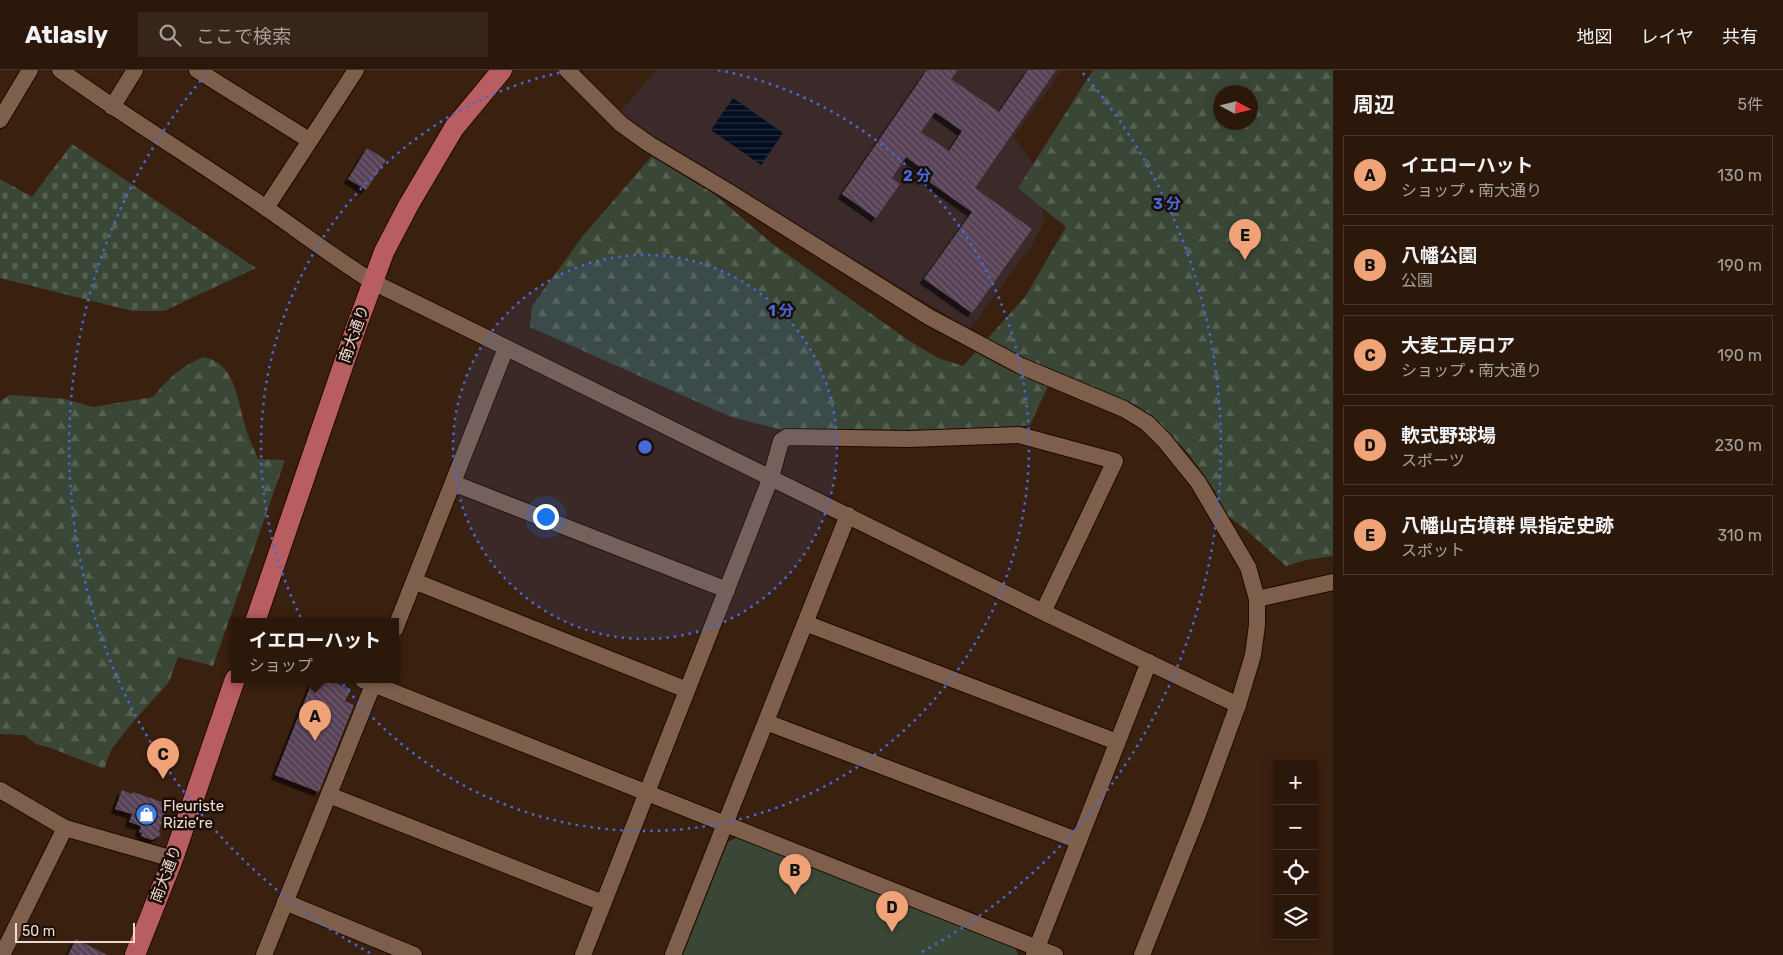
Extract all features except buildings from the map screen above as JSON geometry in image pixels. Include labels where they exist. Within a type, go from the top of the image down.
[{"type":"main road","name":"南大通り","points":[[255,618],[384,252],[412,198],[454,128],[498,71]]},
{"type":"main road","name":"南大通り","points":[[135,955],[173,859],[234,683]]},
{"type":"street","points":[[0,120],[30,70]]},
{"type":"street","points":[[60,70],[373,282],[1043,612],[1238,705]]},
{"type":"street","points":[[112,107],[135,70]]},
{"type":"street","points":[[197,70],[309,140]]},
{"type":"street","points":[[266,208],[356,70]]},
{"type":"street","points":[[567,70],[621,124],[649,144],[929,317],[1021,366],[1124,409],[1147,423],[1164,440],[1198,482],[1248,567],[1257,599],[1257,625],[1253,656],[1238,705],[1144,954]]},
{"type":"street","points":[[399,619],[506,348]]},
{"type":"street","points":[[583,955],[771,477],[781,441],[787,437],[909,439],[1019,434],[1115,461],[1043,612]]},
{"type":"street","points":[[453,482],[726,590]]},
{"type":"street","points":[[673,955],[848,515]]},
{"type":"street","points":[[414,582],[687,690]]},
{"type":"street","points":[[1257,599],[1333,582]]},
{"type":"street","points":[[805,622],[1118,742]]},
{"type":"street","points":[[1035,951],[1149,662]]},
{"type":"street","points":[[264,955],[329,795],[370,683]]},
{"type":"street","points":[[376,683],[1035,951],[1055,955]]},
{"type":"street","points":[[766,722],[1079,841]]},
{"type":"street","points":[[0,790],[65,828],[173,859]]},
{"type":"street","points":[[329,795],[603,903]]},
{"type":"street","points":[[2,955],[65,828]]},
{"type":"street","points":[[285,902],[414,955]]},
{"type":"shaded area","points":[[656,70],[1062,70],[1014,137],[1031,161],[1045,220],[1032,245],[970,329],[650,136],[620,112]]},
{"type":"green space","points":[[1093,70],[1333,70],[1333,556],[1306,560],[1286,566],[1244,528],[1225,514],[1215,491],[1188,453],[1162,427],[1131,405],[1055,371],[1030,425],[964,431],[809,433],[783,430],[731,417],[530,327],[532,306],[582,237],[652,156],[714,194],[774,245],[908,340],[938,358],[963,366],[1025,297],[1066,227],[1018,188]]},
{"type":"green space","points":[[72,144],[256,268],[164,311],[132,311],[0,278],[0,179],[32,197]]},
{"type":"green space","points":[[203,357],[213,360],[228,373],[258,459],[285,460],[213,666],[178,657],[169,682],[132,723],[111,750],[104,769],[36,744],[24,735],[0,734],[0,401],[10,395],[65,399],[93,407],[153,397],[175,374]]},
{"type":"green space","points":[[738,837],[1015,947],[1018,955],[683,955],[728,842]]},
{"type":"water","points":[[733,98],[783,133],[761,165],[711,130]]},
{"type":"place","name":"八幡山古墳群 県指定史跡","points":[[1245,260]]},
{"type":"place","name":"イエローハット","points":[[315,741]]},
{"type":"place","name":"大麦工房ロア","points":[[163,779]]},
{"type":"place","name":"Fleuriste Rizie're","points":[[147,815]]},
{"type":"place","name":"八幡公園","points":[[795,895]]},
{"type":"place","name":"軟式野球場","points":[[892,932]]}]
